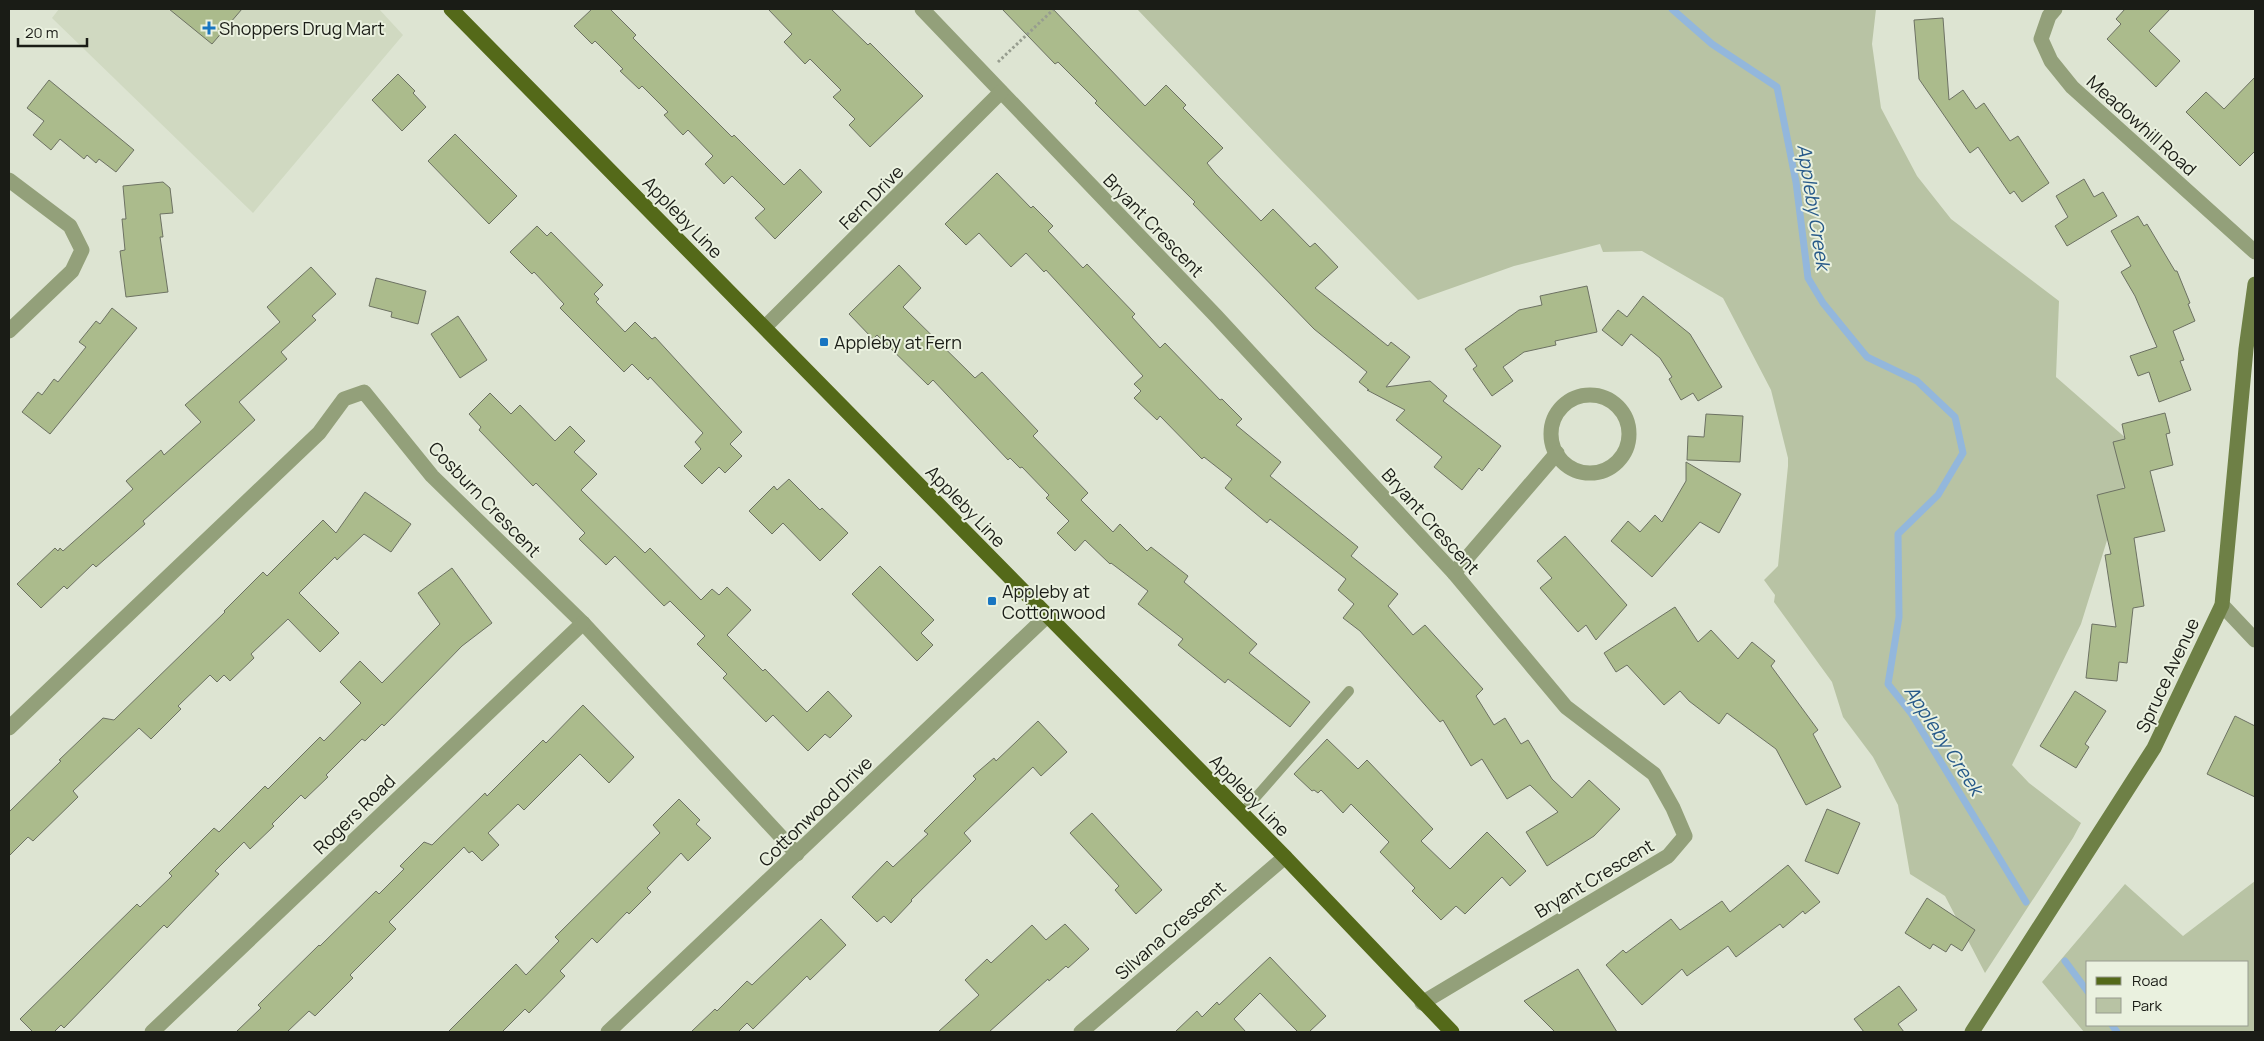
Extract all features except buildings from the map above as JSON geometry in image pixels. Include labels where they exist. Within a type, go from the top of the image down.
[{"type":"main road","name":"Appleby Line","points":[[451,9],[1242,813],[1422,1003],[1452,1032]]},
{"type":"street","name":"Bryant Crescent","points":[[922,9],[1216,316],[1454,573],[1566,707],[1654,774],[1673,808],[1685,836],[1668,856],[1422,1003]]},
{"type":"street","name":"Meadowhill Road","points":[[2055,9],[2049,16],[2041,39],[2051,61],[2072,87],[2255,252]]},
{"type":"street","name":"Fern Drive","points":[[765,327],[1001,92]]},
{"type":"street","points":[[9,180],[70,226],[82,250],[72,271],[9,331]]},
{"type":"street","name":"Spruce Avenue","points":[[1972,1032],[2154,748],[2222,605],[2246,349],[2255,284]]},
{"type":"street","name":"Cosburn Crescent","points":[[9,728],[319,433],[344,399],[364,392],[432,476],[582,623],[797,854]]},
{"type":"street","points":[[1587,395],[1600,396],[1612,401],[1621,410],[1627,421],[1628,440],[1622,457],[1612,466],[1601,472],[1588,473],[1576,470],[1565,464],[1557,454],[1552,442],[1552,428],[1556,416],[1563,406],[1574,399],[1587,395]]},
{"type":"street","points":[[1454,573],[1557,454]]},
{"type":"street","points":[[2222,605],[2255,640]]},
{"type":"street","name":"Cottonwood Drive","points":[[608,1032],[1048,615]]},
{"type":"street","name":"Rogers Road","points":[[152,1032],[582,623]]},
{"type":"street","name":"Silvana Crescent","points":[[1081,1032],[1285,857]]},
{"type":"lane","points":[[1242,813],[1349,691]]},
{"type":"path","points":[[986,74],[1054,9]]},
{"type":"shaded area","points":[[59,9],[379,9],[403,35],[253,213],[52,18]]},
{"type":"green space","points":[[1137,9],[1876,9],[1872,44],[1881,108],[1917,176],[1951,219],[2059,301],[2056,377],[2136,447],[2081,624],[2012,765],[2029,783],[2081,823],[1985,973],[1945,896],[1910,874],[1898,805],[1873,757],[1843,717],[1832,682],[1774,602],[1775,595],[1764,580],[1778,566],[1788,458],[1771,390],[1723,298],[1642,251],[1603,252],[1600,244],[1514,266],[1418,300]]},
{"type":"green space","points":[[2255,881],[2255,1032],[2084,1032],[2042,982],[2125,884],[2183,936]]},
{"type":"waterway","name":"Appleby Creek","points":[[1672,9],[1712,44],[1777,87],[1796,182],[1808,278],[1823,303],[1867,357],[1917,381],[1955,417],[1963,453],[1938,495],[1898,534],[1899,617],[1888,684],[1911,713],[2026,902]]},
{"type":"waterway","name":"Appleby Creek","points":[[2065,961],[2086,989]]},
{"type":"waterway","name":"Appleby Creek","points":[[2113,1026],[2117,1032]]},
{"type":"place","name":"Shoppers Drug Mart","points":[[209,28]]},
{"type":"place","name":"Appleby at Fern","points":[[824,342]]},
{"type":"place","name":"Appleby at Cottonwood","points":[[992,601]]}]
